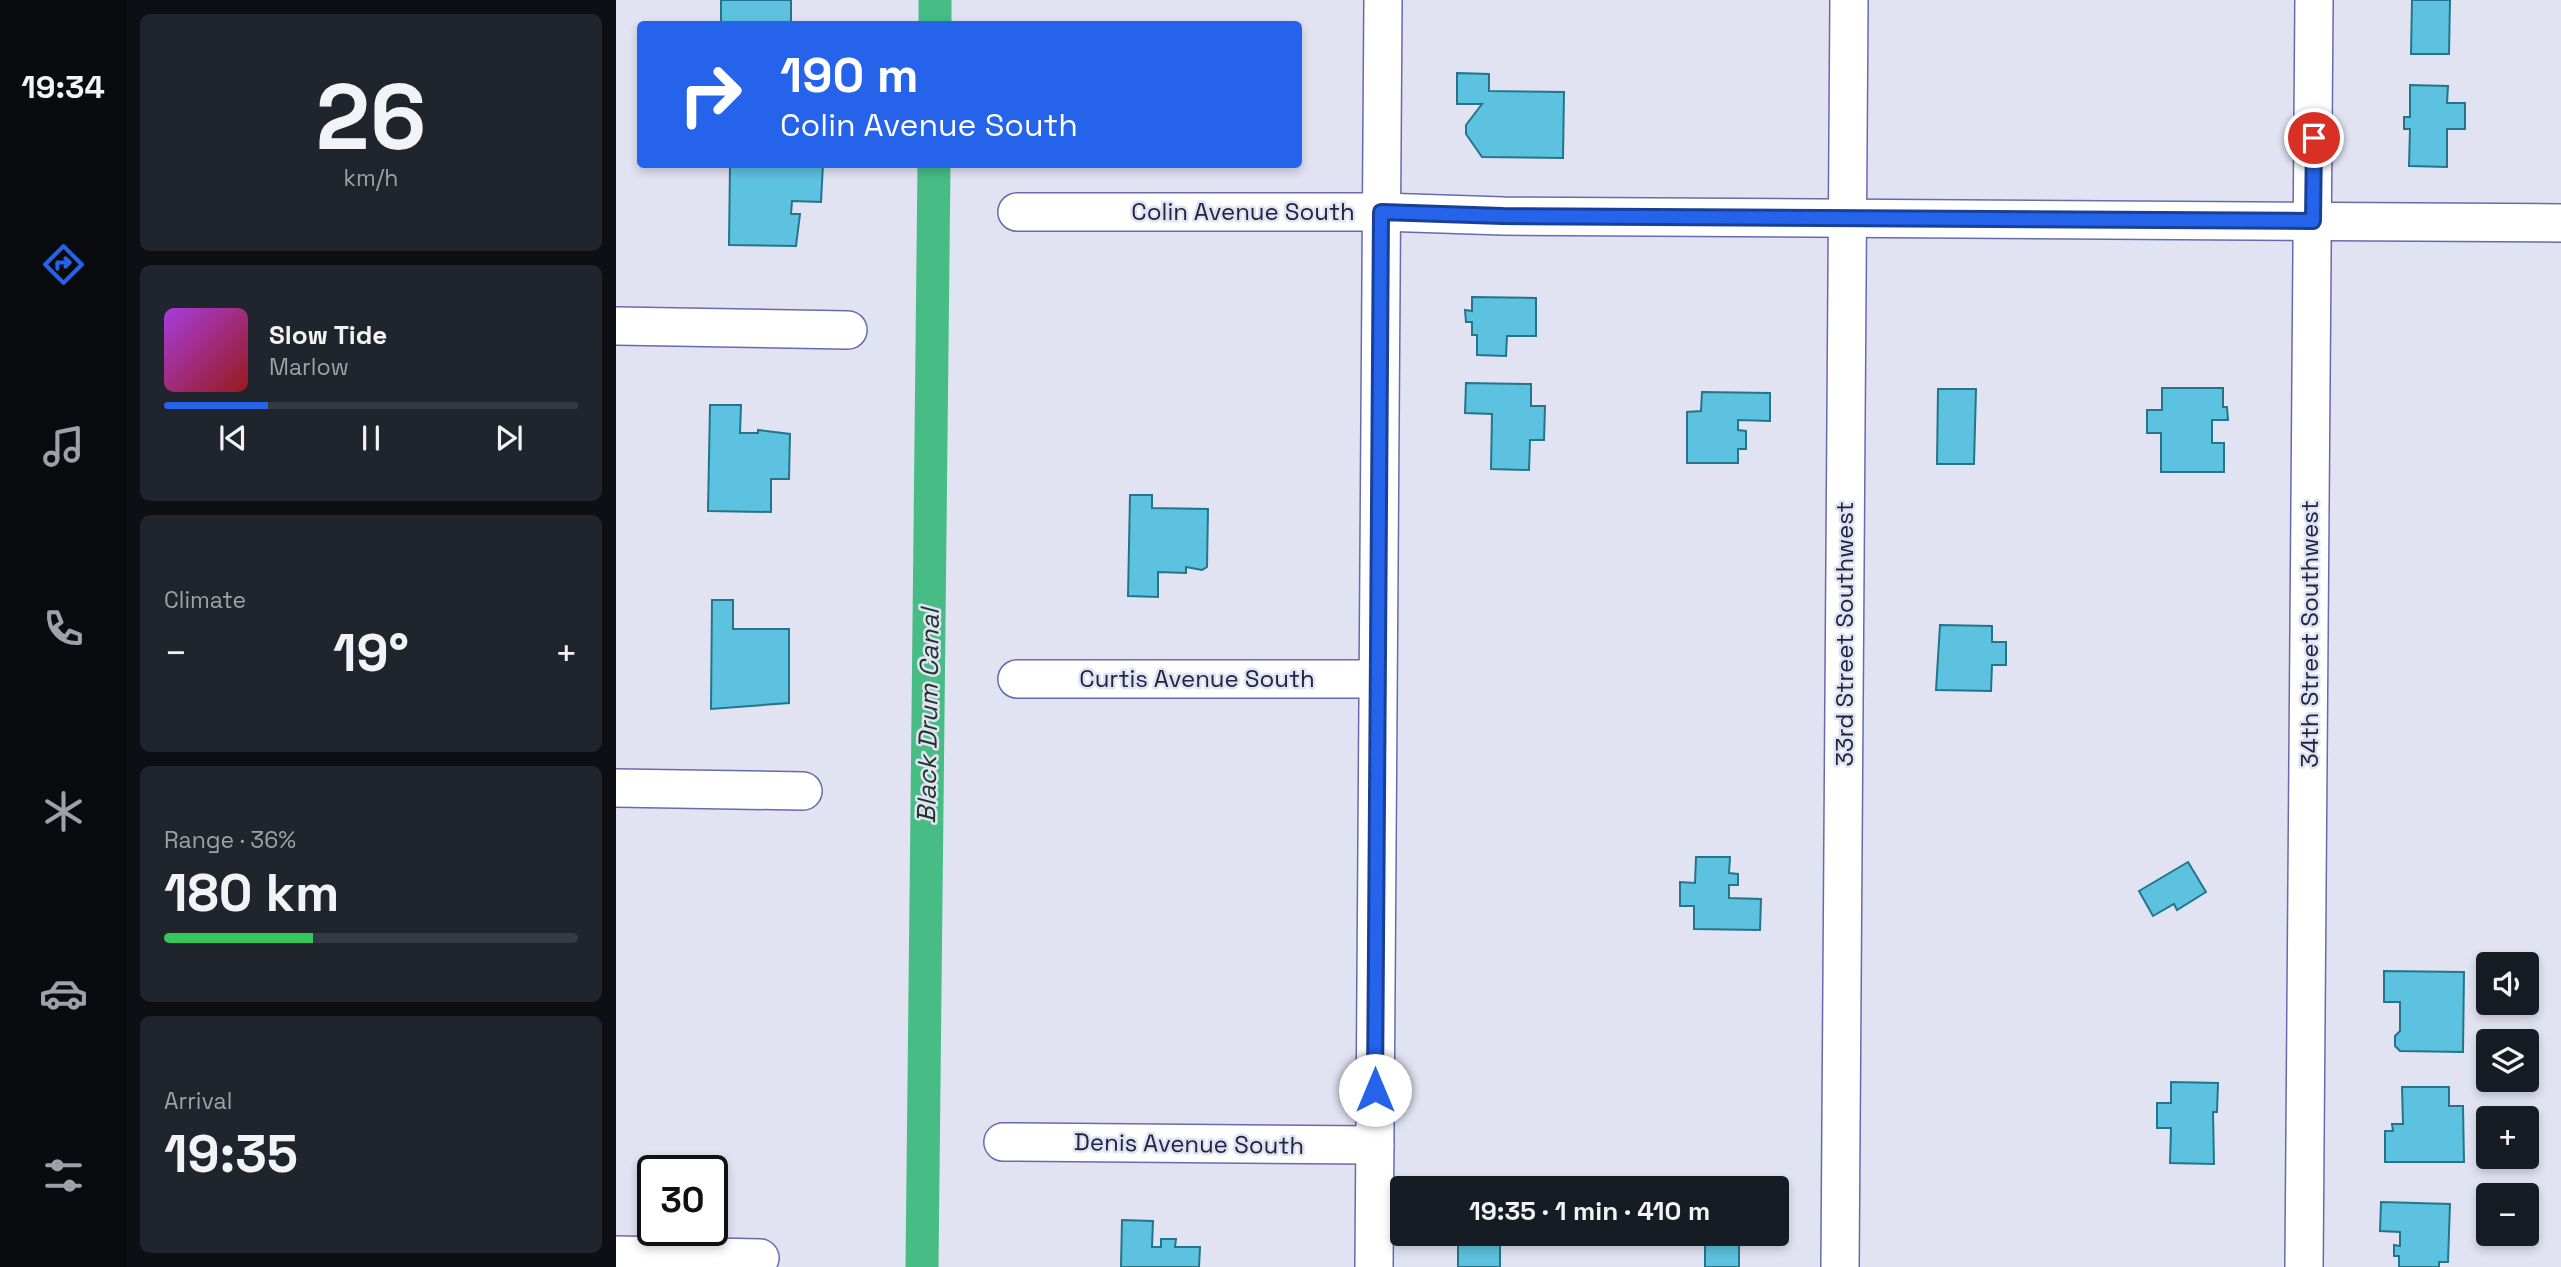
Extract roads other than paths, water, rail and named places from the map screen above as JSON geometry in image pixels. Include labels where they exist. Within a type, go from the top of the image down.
[{"type":"street","points":[[1374,1267],[1376,679],[1383,0]]},
{"type":"street","name":"33rd Street Southwest","points":[[1840,1267],[1849,0]]},
{"type":"street","name":"34th Street Southwest","points":[[2304,1267],[2314,0]]},
{"type":"street","name":"Colin Avenue South","points":[[1017,212],[1381,212],[1503,216],[2561,223]]},
{"type":"street","points":[[616,326],[848,330]]},
{"type":"street","name":"Curtis Avenue South","points":[[1017,679],[1376,679]]},
{"type":"street","points":[[616,788],[803,791]]},
{"type":"street","name":"Denis Avenue South","points":[[1003,1142],[1375,1145]]},
{"type":"street","points":[[616,1255],[760,1258]]},
{"type":"waterway","name":"Black Drum Canal","points":[[935,0],[935,21]]},
{"type":"waterway","name":"Black Drum Canal","points":[[922,1267],[934,168]]}]
